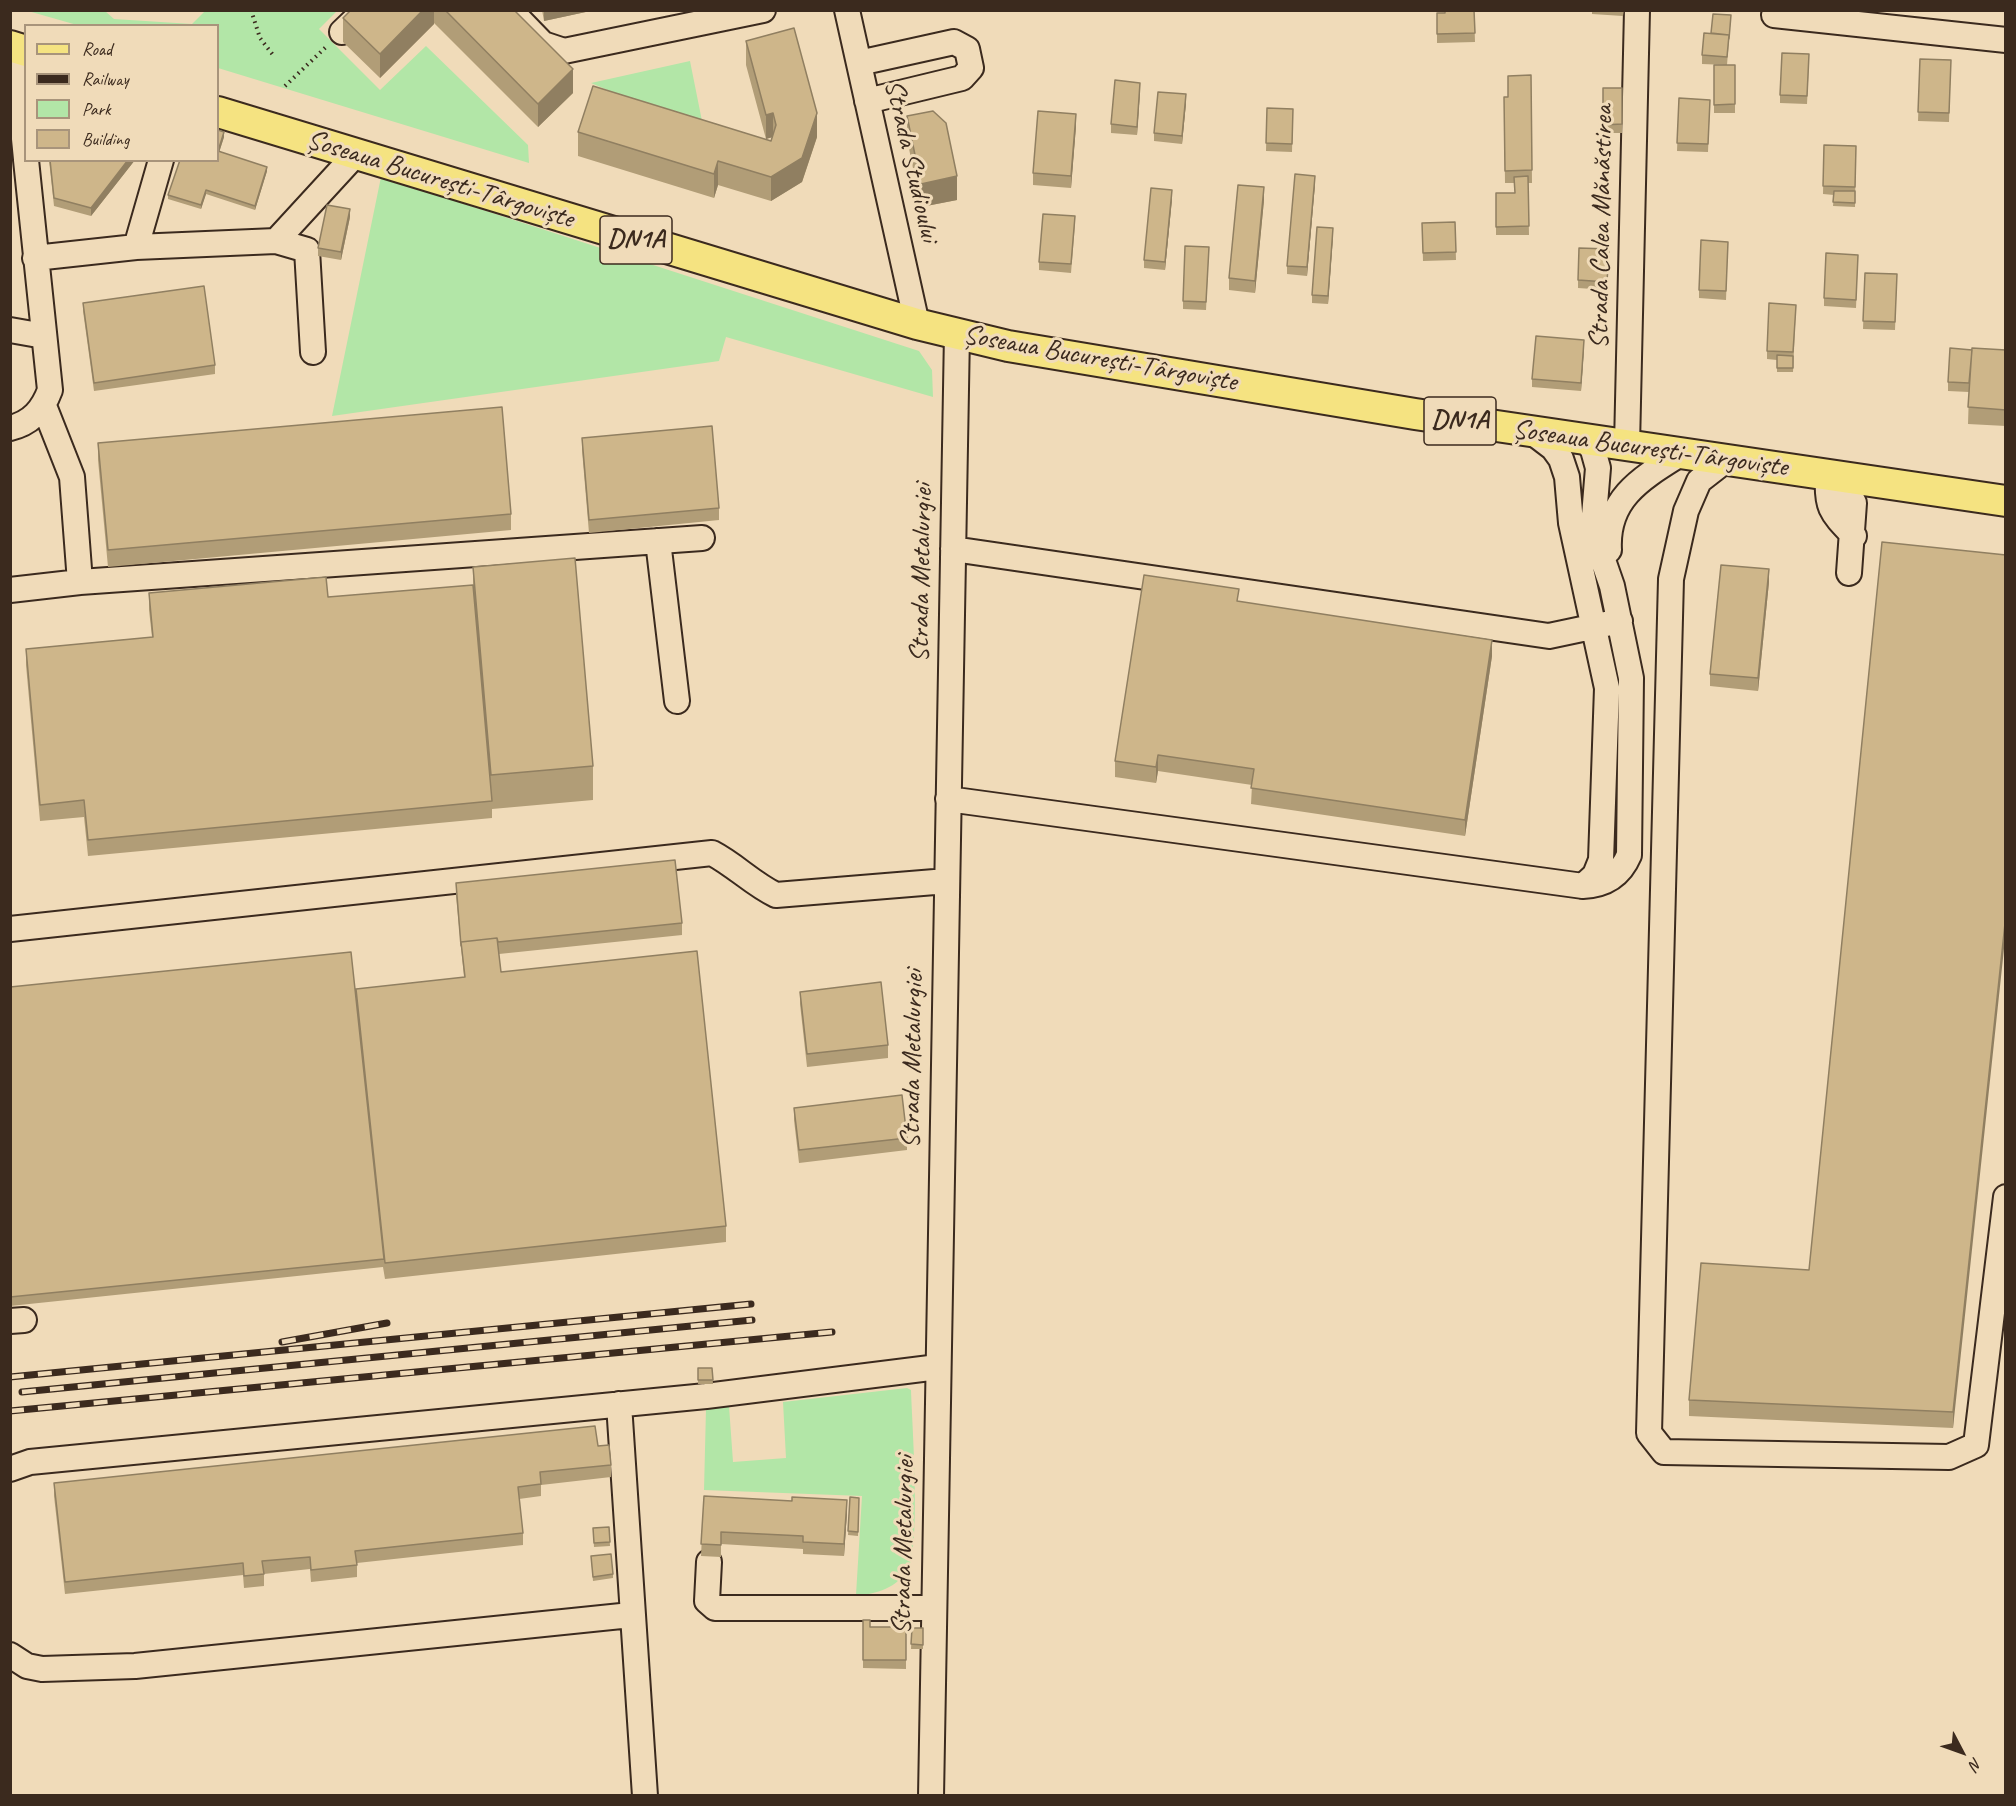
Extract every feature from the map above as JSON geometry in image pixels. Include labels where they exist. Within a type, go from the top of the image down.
[{"type":"main road","name":"Șoseaua București-Târgoviște","points":[[219,112],[917,324],[1008,346],[1532,432],[2006,501]]},
{"type":"street","points":[[342,32],[364,10]]},
{"type":"street","points":[[510,10],[543,44],[564,51],[716,15],[763,10]]},
{"type":"street","name":"Strada Studioului","points":[[847,10],[917,324]]},
{"type":"street","name":"Strada Calea Mănăstirea","points":[[1627,445],[1637,10]]},
{"type":"street","points":[[1774,15],[2006,40]]},
{"type":"street","points":[[859,63],[954,42],[967,49],[971,68],[962,78],[867,101]]},
{"type":"street","points":[[17,48],[24,135]]},
{"type":"street","points":[[276,241],[355,155]]},
{"type":"street","points":[[10,428],[30,420],[44,406],[50,390],[26,162]]},
{"type":"street","points":[[136,247],[160,162]]},
{"type":"street","points":[[35,258],[136,247],[276,241],[307,250],[313,352]]},
{"type":"street","points":[[10,330],[44,336]]},
{"type":"street","name":"Strada Metalurgiei","points":[[930,1791],[957,333]]},
{"type":"street","points":[[44,406],[72,477],[80,582]]},
{"type":"street","points":[[1532,432],[1552,448],[1564,468],[1592,627],[1607,688],[1601,860],[1595,875],[1583,886]]},
{"type":"street","points":[[948,799],[1583,886],[1608,881],[1621,870],[1629,855],[1632,689],[1612,586],[1595,537],[1594,516],[1598,468],[1593,450],[1585,438]]},
{"type":"street","points":[[1612,586],[1608,533],[1616,509],[1640,482],[1682,453]]},
{"type":"street","points":[[1726,460],[1699,481],[1686,511],[1671,579],[1649,1433],[1664,1452],[1949,1457],[1976,1445],[2006,1197]]},
{"type":"street","points":[[1834,476],[1827,500],[1837,519],[1854,536]]},
{"type":"street","points":[[1849,573],[1854,536],[1867,506],[1886,483]]},
{"type":"street","points":[[10,590],[80,582],[702,538]]},
{"type":"street","points":[[658,541],[677,701]]},
{"type":"street","points":[[952,549],[1549,636],[1620,621]]},
{"type":"street","points":[[1549,636],[1574,620],[1586,595]]},
{"type":"street","points":[[10,929],[712,853],[728,861],[761,888],[776,895],[947,881]]},
{"type":"street","points":[[10,1469],[30,1462],[618,1404],[938,1367]]},
{"type":"street","points":[[618,1404],[645,1796]]},
{"type":"street","points":[[709,1562],[707,1601],[715,1608],[933,1608]]},
{"type":"street","points":[[10,1655],[27,1666],[42,1669],[135,1666],[632,1615]]},
{"type":"path","points":[[251,10],[260,38],[273,55]]},
{"type":"path","points":[[285,86],[342,32]]},
{"type":"green space","points":[[28,11],[105,11],[114,19],[192,24],[74,24]]},
{"type":"green space","points":[[205,11],[337,11],[319,29],[380,90],[426,46],[528,145],[529,163],[219,68],[219,24],[192,24]]},
{"type":"green space","points":[[690,61],[704,131],[591,83]]},
{"type":"green space","points":[[381,177],[919,351],[932,370],[933,397],[726,337],[719,361],[332,416]]},
{"type":"green space","points":[[907,1388],[911,1390],[915,1483],[912,1556],[904,1575],[886,1589],[856,1595],[862,1496],[704,1490],[706,1409],[729,1406],[733,1462],[786,1458],[783,1402]]},
{"type":"building","points":[[351,10],[423,10],[380,54],[343,18]]},
{"type":"building","points":[[445,10],[514,10],[573,69],[538,104]]},
{"type":"building","points":[[1445,10],[1474,10],[1475,33],[1437,34],[1437,13],[1445,13]]},
{"type":"building","points":[[1713,14],[1731,15],[1729,39],[1729,35],[1711,33]]},
{"type":"building","points":[[794,28],[817,113],[802,158],[771,177],[718,161],[714,174],[578,132],[593,86],[771,141],[776,125],[773,113],[766,115],[746,41]]},
{"type":"building","points":[[1704,33],[1729,35],[1727,57],[1702,55]]},
{"type":"building","points":[[1782,53],[1809,54],[1807,96],[1780,95]]},
{"type":"building","points":[[1920,59],[1951,60],[1949,113],[1918,112]]},
{"type":"building","points":[[1714,65],[1735,65],[1735,104],[1714,105]]},
{"type":"building","points":[[1531,75],[1532,170],[1505,171],[1504,97],[1508,97],[1508,76]]},
{"type":"building","points":[[1115,80],[1140,83],[1137,127],[1111,124]]},
{"type":"building","points":[[1603,88],[1622,88],[1622,124],[1603,125]]},
{"type":"building","points":[[1158,92],[1186,94],[1182,136],[1154,133]]},
{"type":"building","points":[[1679,98],[1710,100],[1708,144],[1677,143]]},
{"type":"building","points":[[1267,108],[1293,109],[1292,144],[1266,143]]},
{"type":"building","points":[[933,111],[946,123],[957,176],[921,184],[907,116]]},
{"type":"building","points":[[1038,111],[1076,114],[1071,176],[1033,173]]},
{"type":"building","points":[[219,130],[224,132],[219,148]]},
{"type":"building","points":[[1824,145],[1856,146],[1855,187],[1823,186]]},
{"type":"building","points":[[219,151],[267,167],[255,206],[206,190],[201,205],[168,195],[179,162],[219,162]]},
{"type":"building","points":[[50,162],[126,162],[91,208],[54,198]]},
{"type":"building","points":[[1295,174],[1315,176],[1307,267],[1287,266]]},
{"type":"building","points":[[1528,176],[1529,226],[1496,227],[1496,193],[1515,193],[1514,177]]},
{"type":"building","points":[[1238,185],[1264,187],[1255,281],[1229,278]]},
{"type":"building","points":[[1151,188],[1172,190],[1165,262],[1144,260]]},
{"type":"building","points":[[1834,191],[1855,191],[1855,203],[1833,202]]},
{"type":"building","points":[[327,205],[350,209],[341,252],[318,248]]},
{"type":"building","points":[[1043,214],[1075,216],[1071,264],[1039,262]]},
{"type":"building","points":[[1455,222],[1456,252],[1423,253],[1422,223]]},
{"type":"building","points":[[1317,227],[1333,228],[1328,296],[1312,295]]},
{"type":"building","points":[[1701,240],[1728,242],[1726,291],[1699,290]]},
{"type":"building","points":[[1185,246],[1209,247],[1206,302],[1183,301]]},
{"type":"building","points":[[1579,248],[1609,249],[1607,282],[1578,280]]},
{"type":"building","points":[[1826,253],[1858,255],[1856,300],[1824,298]]},
{"type":"building","points":[[1865,273],[1897,274],[1895,322],[1863,321]]},
{"type":"building","points":[[204,286],[215,365],[94,383],[83,303]]},
{"type":"building","points":[[1769,303],[1796,305],[1793,352],[1767,351]]},
{"type":"building","points":[[1536,336],[1584,340],[1581,383],[1532,379]]},
{"type":"building","points":[[1950,348],[1972,350],[1969,383],[1948,382]]},
{"type":"building","points":[[1972,348],[2006,350],[2006,410],[1968,407]]},
{"type":"building","points":[[1777,355],[1793,356],[1793,368],[1777,368]]},
{"type":"building","points":[[502,407],[511,514],[108,550],[98,443]]},
{"type":"building","points":[[712,426],[719,508],[589,520],[582,438]]},
{"type":"building","points":[[1882,542],[2006,555],[2006,914],[1953,1412],[1689,1400],[1701,1263],[1809,1270]]},
{"type":"building","points":[[575,558],[593,766],[491,775],[473,567]]},
{"type":"building","points":[[1721,565],[1769,569],[1758,678],[1710,674]]},
{"type":"building","points":[[1144,575],[1239,589],[1237,601],[1492,640],[1465,820],[1251,788],[1254,769],[1158,755],[1156,767],[1115,761]]},
{"type":"building","points":[[326,577],[328,597],[473,585],[492,801],[88,840],[84,800],[40,805],[26,649],[153,637],[149,593]]},
{"type":"building","points":[[675,860],[682,923],[498,942],[497,938],[461,942],[461,946],[456,883]]},
{"type":"building","points":[[497,938],[501,972],[697,951],[726,1226],[385,1263],[356,989],[465,977],[461,942]]},
{"type":"building","points":[[351,952],[384,1259],[10,1297],[10,987]]},
{"type":"building","points":[[881,982],[888,1045],[807,1054],[800,992]]},
{"type":"building","points":[[902,1095],[907,1138],[799,1150],[794,1108]]},
{"type":"building","points":[[698,1368],[712,1368],[713,1380],[698,1380]]},
{"type":"building","points":[[595,1426],[598,1446],[609,1445],[611,1465],[540,1472],[541,1484],[518,1487],[523,1533],[355,1551],[357,1565],[311,1570],[310,1557],[262,1561],[264,1574],[244,1576],[243,1563],[65,1582],[54,1483]]},
{"type":"building","points":[[704,1496],[792,1501],[792,1497],[847,1500],[844,1544],[803,1542],[803,1536],[721,1532],[721,1545],[701,1544]]},
{"type":"building","points":[[850,1497],[859,1498],[858,1532],[848,1531]]},
{"type":"building","points":[[609,1527],[610,1542],[594,1543],[593,1528]]},
{"type":"building","points":[[611,1554],[613,1574],[593,1577],[591,1556]]},
{"type":"building","points":[[863,1620],[870,1620],[870,1627],[906,1627],[906,1660],[863,1660]]},
{"type":"building","points":[[912,1628],[923,1628],[923,1645],[911,1644]]},
{"type":"railway","points":[[10,1377],[751,1304]]},
{"type":"railway","points":[[22,1392],[752,1320]]},
{"type":"railway","points":[[282,1342],[387,1323]]},
{"type":"railway","points":[[10,1411],[832,1332]]}]
